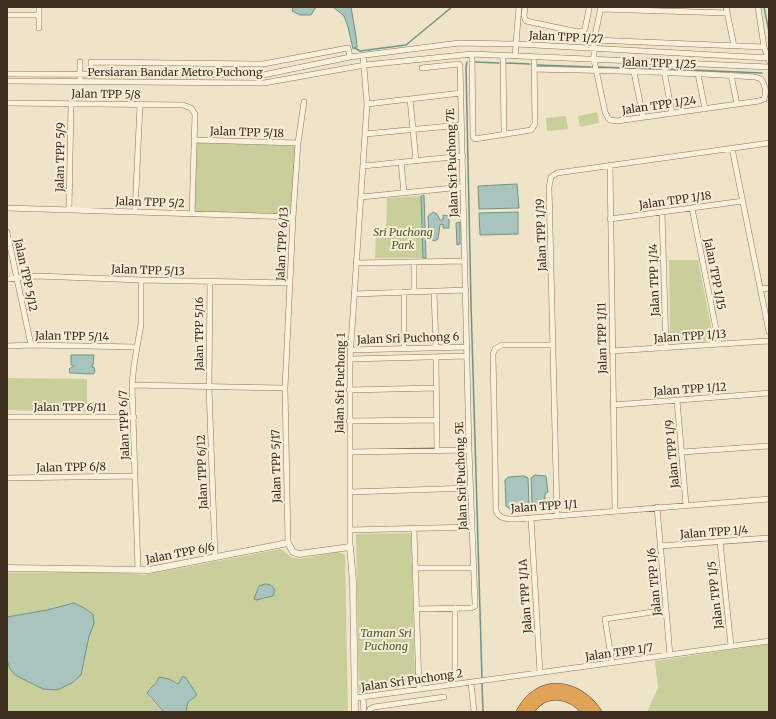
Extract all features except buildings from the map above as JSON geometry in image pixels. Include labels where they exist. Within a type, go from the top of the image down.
[{"type":"highway","points":[[521,712],[530,699],[537,693],[554,688],[564,688],[581,696],[597,712]]},
{"type":"highway","points":[[529,712],[542,698],[556,695],[566,696],[575,701],[587,712]]},
{"type":"street","points":[[39,7],[39,28]]},
{"type":"street","points":[[515,56],[519,7]]},
{"type":"street","points":[[525,7],[526,21],[578,32],[585,30],[589,9]]},
{"type":"street","points":[[726,7],[734,46]]},
{"type":"street","points":[[758,7],[764,47],[769,59]]},
{"type":"street","points":[[596,71],[593,48],[601,8],[695,10],[727,13]]},
{"type":"street","points":[[7,15],[39,15]]},
{"type":"street","name":"Jalan TPP 1/27","points":[[594,40],[764,47]]},
{"type":"street","name":"Jalan TPP 1/27","points":[[363,55],[459,43],[516,44],[769,59]]},
{"type":"street","points":[[91,74],[91,62],[263,64],[348,48],[350,57]]},
{"type":"street","points":[[472,54],[473,137],[475,139],[531,130],[535,124],[534,58]]},
{"type":"street","name":"Jalan TPP 1/27","points":[[364,65],[472,54],[534,58],[769,67]]},
{"type":"street","name":"Persiaran Bandar Metro Puchong","points":[[7,74],[80,73],[263,75],[363,55]]},
{"type":"street","name":"Jalan Sri Puchong 1","points":[[355,712],[353,582],[350,547],[349,390],[350,350],[367,104],[363,55]]},
{"type":"street","points":[[503,56],[504,134]]},
{"type":"street","points":[[80,62],[80,82]]},
{"type":"street","points":[[665,62],[665,73],[672,113]]},
{"type":"street","name":"Jalan Sri Puchong 7E","points":[[422,68],[460,64],[466,290]]},
{"type":"street","name":"Persiaran Bandar Metro Puchong","points":[[7,81],[264,83],[364,65]]},
{"type":"street","name":"Jalan TPP 1/25","points":[[534,69],[755,77],[761,79],[764,83],[766,93],[762,100]]},
{"type":"street","name":"Jalan TPP 1/24","points":[[596,71],[608,118],[617,121],[762,100]]},
{"type":"street","points":[[634,72],[643,117]]},
{"type":"street","points":[[698,74],[705,109]]},
{"type":"street","points":[[731,75],[737,104]]},
{"type":"street","points":[[367,104],[461,93]]},
{"type":"street","points":[[410,99],[416,161]]},
{"type":"street","name":"Jalan TPP 6/13","points":[[285,388],[293,217],[298,143],[304,102]]},
{"type":"street","name":"Jalan TPP 5/8","points":[[7,103],[187,106],[194,110],[195,140]]},
{"type":"street","name":"Jalan TPP 5/9","points":[[70,210],[71,104]]},
{"type":"street","points":[[135,212],[140,105]]},
{"type":"street","points":[[365,134],[461,125]]},
{"type":"street","points":[[192,214],[195,140]]},
{"type":"street","name":"Jalan TPP 5/18","points":[[195,140],[298,143]]},
{"type":"street","name":"Jalan TPP 1/19","points":[[557,515],[550,179],[553,174],[557,173],[769,143]]},
{"type":"street","points":[[732,148],[769,332]]},
{"type":"street","points":[[363,166],[463,156]]},
{"type":"street","points":[[401,162],[404,193]]},
{"type":"street","name":"Jalan TPP 1/11","points":[[610,165],[615,511]]},
{"type":"street","points":[[361,197],[463,187]]},
{"type":"street","name":"Jalan TPP 1/18","points":[[610,219],[743,201]]},
{"type":"street","name":"Jalan TPP 5/2","points":[[7,208],[293,217]]},
{"type":"street","name":"Jalan TPP 1/15","points":[[692,208],[719,344]]},
{"type":"street","name":"Jalan TPP 1/14","points":[[662,212],[666,348]]},
{"type":"street","name":"Jalan TPP 5/12","points":[[7,232],[31,345]]},
{"type":"street","points":[[356,263],[465,261]]},
{"type":"street","points":[[414,262],[414,292]]},
{"type":"street","name":"Jalan TPP 5/13","points":[[7,280],[17,277],[37,276],[210,282],[290,283]]},
{"type":"street","points":[[132,385],[133,369],[142,313],[141,280]]},
{"type":"street","name":"Jalan TPP 5/16","points":[[209,386],[210,282]]},
{"type":"street","points":[[760,289],[769,288]]},
{"type":"street","points":[[354,294],[466,290]]},
{"type":"street","name":"Jalan Sri Puchong 5E","points":[[455,608],[471,608],[475,606],[470,488],[466,290]]},
{"type":"street","points":[[434,291],[436,348]]},
{"type":"street","points":[[404,292],[404,348]]},
{"type":"street","name":"Jalan TPP 1/13","points":[[612,351],[769,341]]},
{"type":"street","name":"Jalan TPP 1/1","points":[[553,345],[502,345],[495,349],[493,354],[496,511],[498,515],[505,519],[531,518],[769,499]]},
{"type":"street","name":"Jalan TPP 5/14","points":[[7,346],[137,347]]},
{"type":"street","name":"Jalan Sri Puchong 6","points":[[350,350],[467,347]]},
{"type":"street","points":[[350,359],[467,356]]},
{"type":"street","points":[[436,357],[437,450]]},
{"type":"street","name":"Jalan TPP 6/7","points":[[138,570],[132,385],[285,388]]},
{"type":"street","name":"Jalan TPP 6/12","points":[[209,386],[215,556]]},
{"type":"street","name":"Jalan TPP 5/17","points":[[285,388],[288,543]]},
{"type":"street","points":[[349,390],[436,388]]},
{"type":"street","name":"Jalan TPP 1/12","points":[[613,405],[769,393]]},
{"type":"street","name":"Jalan TPP 1/9","points":[[677,400],[686,505]]},
{"type":"street","name":"Jalan TPP 6/11","points":[[7,417],[134,417]]},
{"type":"street","points":[[349,421],[436,420]]},
{"type":"street","points":[[682,452],[769,446]]},
{"type":"street","points":[[350,452],[469,450]]},
{"type":"street","name":"Jalan TPP 6/8","points":[[7,478],[135,476]]},
{"type":"street","points":[[350,492],[470,488]]},
{"type":"street","name":"Jalan TPP 1/6","points":[[657,507],[670,655]]},
{"type":"street","name":"Jalan TPP 1/1A","points":[[531,518],[540,672]]},
{"type":"street","points":[[350,530],[472,527]]},
{"type":"street","points":[[414,529],[418,689]]},
{"type":"street","name":"Jalan TPP 1/4","points":[[660,546],[769,538]]},
{"type":"street","name":"Jalan TPP 1/5","points":[[720,542],[731,646]]},
{"type":"street","points":[[288,543],[293,552],[299,554],[350,547]]},
{"type":"street","name":"Jalan TPP 6/6","points":[[7,568],[148,570],[288,543]]},
{"type":"street","points":[[416,568],[474,568]]},
{"type":"street","points":[[416,609],[455,608],[455,668]]},
{"type":"street","points":[[612,663],[605,619],[666,610]]},
{"type":"street","name":"Jalan TPP 1/7","points":[[472,682],[769,641]]},
{"type":"street","points":[[472,682],[474,712]]},
{"type":"street","name":"Jalan Sri Puchong 2","points":[[355,698],[472,682]]},
{"type":"street","points":[[429,688],[430,699]]},
{"type":"street","points":[[384,694],[385,705]]},
{"type":"street","points":[[363,697],[364,712]]},
{"type":"street","points":[[369,712],[370,709],[374,707],[444,697]]},
{"type":"green space","points":[[597,112],[599,123],[580,127],[578,116]]},
{"type":"green space","points":[[566,116],[568,129],[547,131],[546,118]]},
{"type":"green space","points":[[197,143],[295,146],[291,215],[194,211]]},
{"type":"green space","name":"Sri Puchong Park","points":[[421,196],[423,258],[375,258],[376,229],[386,229],[387,198]]},
{"type":"green space","points":[[669,260],[698,260],[713,337],[709,341],[674,343],[670,340]]},
{"type":"green space","points":[[7,378],[87,379],[87,412],[7,410]]},
{"type":"green space","name":"Taman Sri Puchong","points":[[411,533],[415,684],[359,692],[356,534]]},
{"type":"green space","points":[[281,549],[293,558],[299,559],[338,552],[345,555],[348,712],[186,712],[188,702],[191,700],[180,680],[179,684],[169,679],[159,677],[149,697],[164,712],[7,712],[7,660],[10,669],[43,689],[81,675],[89,636],[94,624],[74,603],[47,610],[7,617],[7,573],[117,572],[144,575]],"holes":[[[269,584],[269,598],[256,600]]]},
{"type":"green space","points":[[769,644],[769,712],[647,712],[658,688],[655,661]]},
{"type":"water","points":[[293,7],[316,7],[311,15],[300,15],[292,11]]},
{"type":"water","points":[[333,7],[351,7],[357,47],[353,49],[344,16]]},
{"type":"water","points":[[517,184],[519,208],[479,209],[478,186]]},
{"type":"water","points":[[424,195],[426,258],[423,258],[421,196]]},
{"type":"water","points":[[433,212],[437,214],[440,220],[443,220],[443,215],[449,216],[449,228],[443,228],[443,224],[440,225],[438,239],[434,241],[429,238],[428,216]]},
{"type":"water","points":[[518,212],[518,234],[480,235],[479,213]]},
{"type":"water","points":[[460,222],[460,244],[457,245],[456,223]]},
{"type":"water","points":[[71,355],[94,355],[92,367],[94,367],[95,372],[93,374],[70,373],[69,369],[74,366],[71,365]]},
{"type":"water","points":[[535,475],[546,476],[548,492],[545,494],[545,504],[539,507],[532,505],[531,478]]},
{"type":"water","points":[[524,476],[528,478],[529,505],[526,508],[510,509],[506,506],[505,480],[508,477]]},
{"type":"water","points":[[265,584],[273,587],[273,596],[256,600],[254,599],[259,586]]},
{"type":"water","points":[[74,603],[93,614],[94,624],[89,636],[81,675],[72,683],[57,690],[43,689],[15,675],[10,669],[7,660],[7,617],[47,610]]},
{"type":"water","points":[[183,676],[186,678],[197,695],[188,702],[186,712],[164,712],[147,693],[159,677],[169,679],[178,684]]},
{"type":"waterway","points":[[355,48],[360,51],[406,45],[452,7]]},
{"type":"waterway","points":[[764,7],[769,32]]},
{"type":"waterway","points":[[467,62],[471,303],[482,679]]},
{"type":"waterway","points":[[474,62],[499,63]]},
{"type":"waterway","points":[[506,63],[530,64]]},
{"type":"waterway","points":[[537,65],[591,67]]},
{"type":"waterway","points":[[598,67],[661,69]]},
{"type":"waterway","points":[[668,69],[762,73]]},
{"type":"waterway","points":[[482,683],[483,712]]}]
